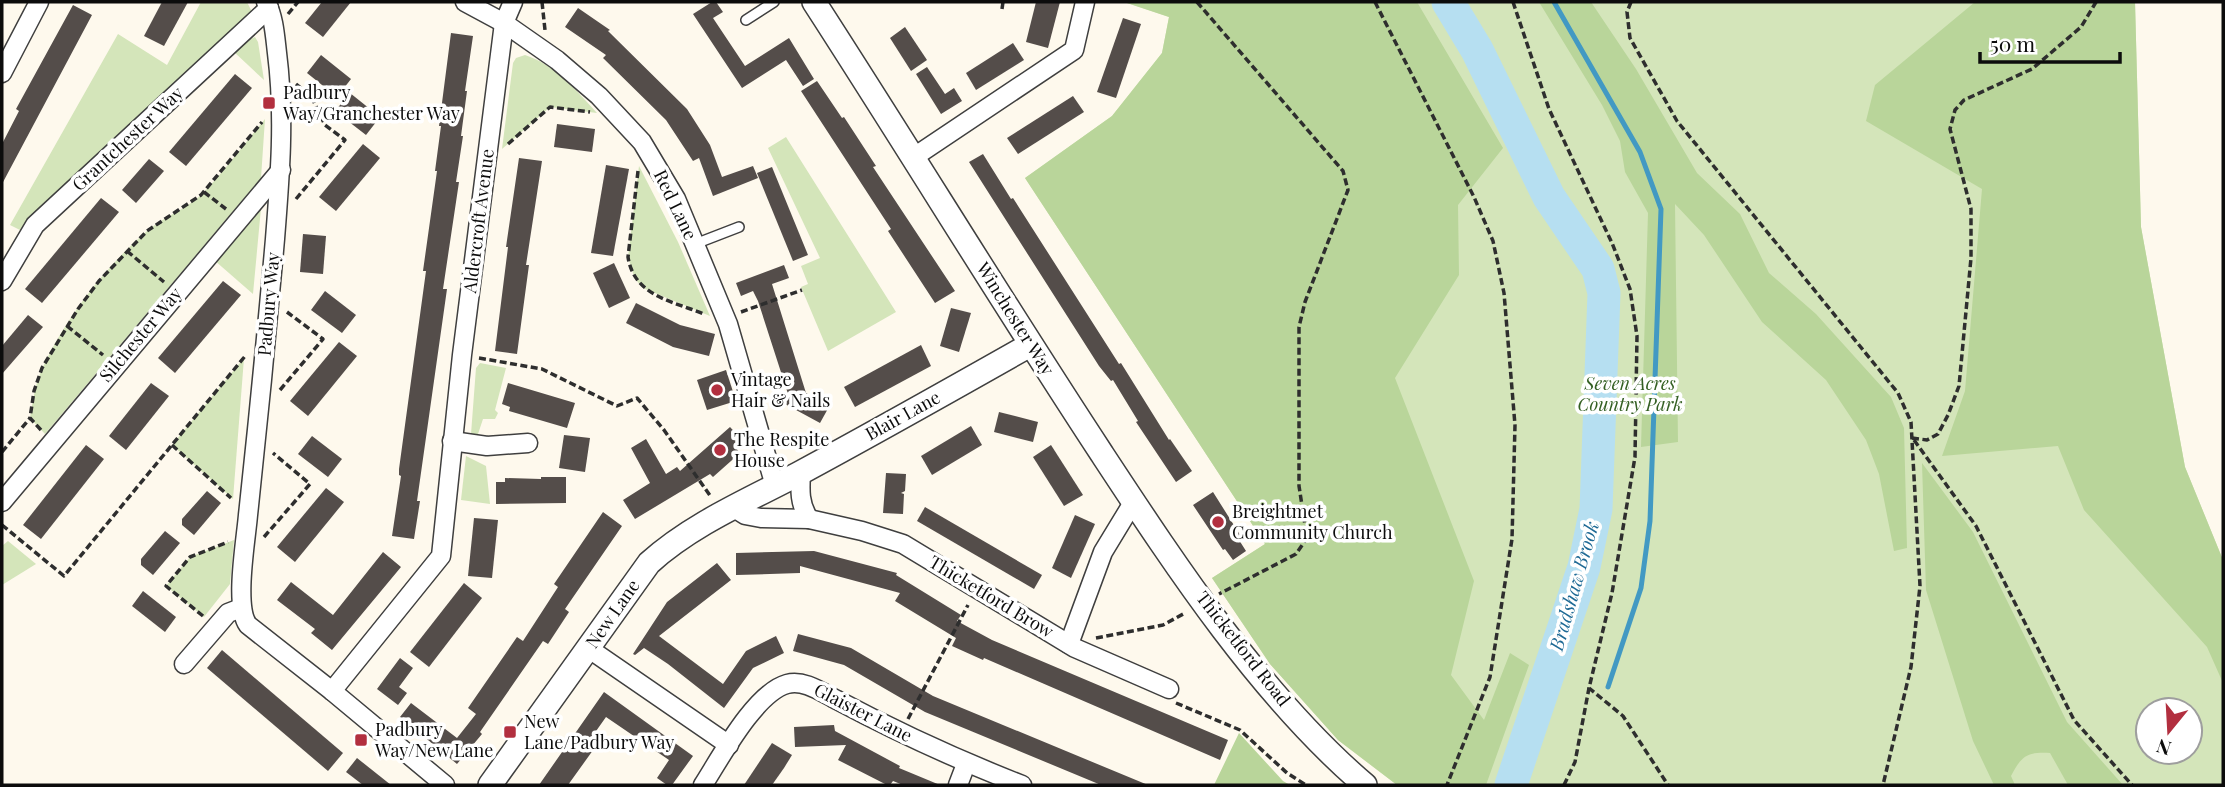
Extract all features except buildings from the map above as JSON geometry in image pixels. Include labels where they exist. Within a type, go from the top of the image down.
[{"type":"street","points":[[2,73],[7,50],[39,2]]},
{"type":"street","name":"Red Lane","points":[[465,2],[504,23],[557,60],[599,96],[642,142],[676,199],[727,321],[775,486]]},
{"type":"street","name":"Aldercroft Avenue","points":[[332,691],[441,556],[462,355],[504,23],[513,2]]},
{"type":"street","name":"Winchester Way","points":[[814,2],[1030,345],[1134,501]]},
{"type":"street","points":[[914,157],[1074,50],[1085,2]]},
{"type":"street","name":"Padbury Way","points":[[241,608],[281,170],[282,99],[275,31],[267,5]]},
{"type":"street","name":"Grantchester Way","points":[[2,281],[35,225],[267,5]]},
{"type":"street","name":"Silchester Way","points":[[2,502],[51,440],[281,170]]},
{"type":"street","name":"Blair Lane","points":[[775,486],[1030,345]]},
{"type":"street","points":[[452,441],[487,446],[528,443]]},
{"type":"street","points":[[801,472],[800,495],[803,510],[809,519]]},
{"type":"street","name":"New Lane","points":[[498,780],[649,563],[665,548],[775,486]]},
{"type":"street","points":[[1072,646],[1103,552],[1134,501]]},
{"type":"street","name":"Thicketford Road","points":[[1134,501],[1271,690],[1365,785]]},
{"type":"street","name":"Thicketford Brow","points":[[728,511],[761,518],[809,519],[903,544],[1072,646],[1169,688]]},
{"type":"street","points":[[184,664],[228,612],[241,608],[247,625],[445,785]]},
{"type":"street","points":[[588,648],[729,745]]},
{"type":"street","name":"Glaister Lane","points":[[703,785],[762,699],[789,683],[807,685],[966,764],[1022,785]]},
{"type":"street","points":[[958,785],[966,764]]},
{"type":"lane","points":[[746,20],[774,2]]},
{"type":"lane","points":[[695,244],[739,227]]},
{"type":"path","points":[[1002,9],[1003,2]]},
{"type":"path","points":[[1072,646],[1087,640],[1163,625],[1296,554],[1307,537],[1300,486],[1299,327],[1304,302],[1348,190],[1343,171],[1197,2]]},
{"type":"path","points":[[1375,2],[1474,197],[1493,241],[1504,293],[1515,425],[1512,539],[1490,677],[1447,785]]},
{"type":"path","points":[[1513,2],[1549,109],[1612,243],[1630,289],[1637,336],[1635,457],[1612,593],[1589,688],[1575,762],[1564,785]]},
{"type":"path","points":[[1631,2],[1627,12],[1630,38],[1677,121],[1898,393],[1911,422],[1920,586],[1911,667],[1883,785]]},
{"type":"path","points":[[1912,438],[1927,440],[1938,434],[1959,386],[1971,258],[1971,209],[1951,129],[1955,110],[1964,100],[2032,69],[2081,27],[2096,2]]},
{"type":"path","points":[[276,222],[345,140],[325,125],[311,96],[279,72]]},
{"type":"path","points":[[2,452],[30,418],[34,391],[42,368],[67,326],[99,281],[147,231],[204,192],[282,99]]},
{"type":"path","points":[[486,163],[550,107],[617,115]]},
{"type":"path","points":[[642,142],[628,257],[630,269],[643,288],[727,321],[802,290]]},
{"type":"path","points":[[204,192],[239,219]]},
{"type":"path","points":[[127,250],[177,292]]},
{"type":"path","points":[[259,416],[323,340],[270,299]]},
{"type":"path","points":[[67,326],[116,365]]},
{"type":"path","points":[[2,525],[64,576],[268,329]]},
{"type":"path","points":[[462,355],[542,369],[617,406],[637,398],[728,511]]},
{"type":"path","points":[[30,418],[51,440]]},
{"type":"path","points":[[1912,438],[1976,526],[2074,720],[2132,785]]},
{"type":"path","points":[[244,560],[310,485],[256,439]]},
{"type":"path","points":[[172,445],[249,513]]},
{"type":"path","points":[[216,626],[166,586],[190,557],[246,535]]},
{"type":"path","points":[[901,733],[977,589]]},
{"type":"path","points":[[1169,688],[1176,703],[1240,730],[1287,773],[1307,785]]},
{"type":"path","points":[[1589,688],[1623,716],[1668,785]]},
{"type":"green space","points":[[201,2],[247,2],[253,14],[22,231],[10,225],[118,34],[167,65]]},
{"type":"green space","name":"Seven Acres Country Park","points":[[1124,2],[2135,2],[2141,227],[2185,467],[2223,560],[2223,785],[1397,785],[1338,740],[1270,664],[1212,578],[1265,544],[1025,178],[1112,116],[1162,53],[1169,17]]},
{"type":"green space","points":[[1124,2],[1417,2],[1503,148],[1458,205],[1459,275],[1395,378],[1474,581],[1451,675],[1484,720],[1510,653],[1529,665],[1486,785],[1397,785],[1338,740],[1270,664],[1212,578],[1265,544],[1025,178],[1112,116],[1162,53],[1169,17]]},
{"type":"green space","points":[[1539,2],[1591,2],[1636,69],[1697,173],[1740,214],[1769,273],[1816,314],[1891,397],[1904,428],[1907,548],[1894,551],[1879,474],[1866,440],[1826,380],[1762,322],[1704,235],[1675,204],[1678,442],[1641,447],[1648,213],[1625,172],[1620,141],[1602,105]]},
{"type":"green space","points":[[1975,2],[2135,2],[2141,227],[2185,467],[2223,560],[2223,683],[2207,647],[2084,510],[2058,446],[1942,456],[1965,391],[1982,189],[1866,121],[1875,85]]},
{"type":"green space","points":[[255,37],[264,80],[233,51],[238,45]]},
{"type":"green space","points":[[525,55],[555,72],[597,113],[550,107],[502,149],[513,63],[516,58]]},
{"type":"green space","points":[[265,119],[261,178],[45,434],[30,418],[36,386],[52,349],[75,312],[131,246],[153,227],[203,193]]},
{"type":"green space","points":[[786,137],[896,312],[828,351],[801,287],[808,284],[801,266],[820,258],[768,148]]},
{"type":"green space","points":[[639,166],[678,242],[710,316],[643,288],[635,279],[628,257]]},
{"type":"green space","points":[[261,208],[253,294],[214,260]]},
{"type":"green space","points":[[244,358],[233,499],[172,445]]},
{"type":"green space","points":[[480,363],[506,368],[495,419],[483,419],[478,434],[471,434],[476,368]]},
{"type":"green space","points":[[466,456],[486,466],[490,504],[461,500]]},
{"type":"green space","points":[[1922,463],[1973,532],[2067,722],[2123,785],[2068,785],[2050,753],[2042,753],[2030,754],[2018,763],[2011,776],[2015,785],[1994,785],[1973,741],[1926,590]]},
{"type":"green space","points":[[234,540],[230,584],[204,617],[166,586],[190,557]]},
{"type":"green space","points":[[8,541],[36,564],[2,585],[2,546]]},
{"type":"green space","points":[[1239,733],[1283,781],[1290,785],[1214,785]]},
{"type":"waterway","name":"Bradshaw Brook","points":[[1448,2],[1477,50],[1549,197],[1598,269],[1604,293],[1596,509],[1584,567],[1511,785]]},
{"type":"waterway","points":[[1554,2],[1640,152],[1661,209],[1650,521],[1641,588],[1608,687]]},
{"type":"place","name":"Padbury Way/Granchester Way","points":[[269,103]]},
{"type":"place","name":"Vintage Hair & Nails","points":[[717,390]]},
{"type":"place","name":"The Respite House","points":[[720,450]]},
{"type":"place","name":"Breightmet Community Church","points":[[1218,522]]},
{"type":"place","name":"New Lane/Padbury Way","points":[[510,732]]},
{"type":"place","name":"Padbury Way/New Lane","points":[[361,740]]}]
